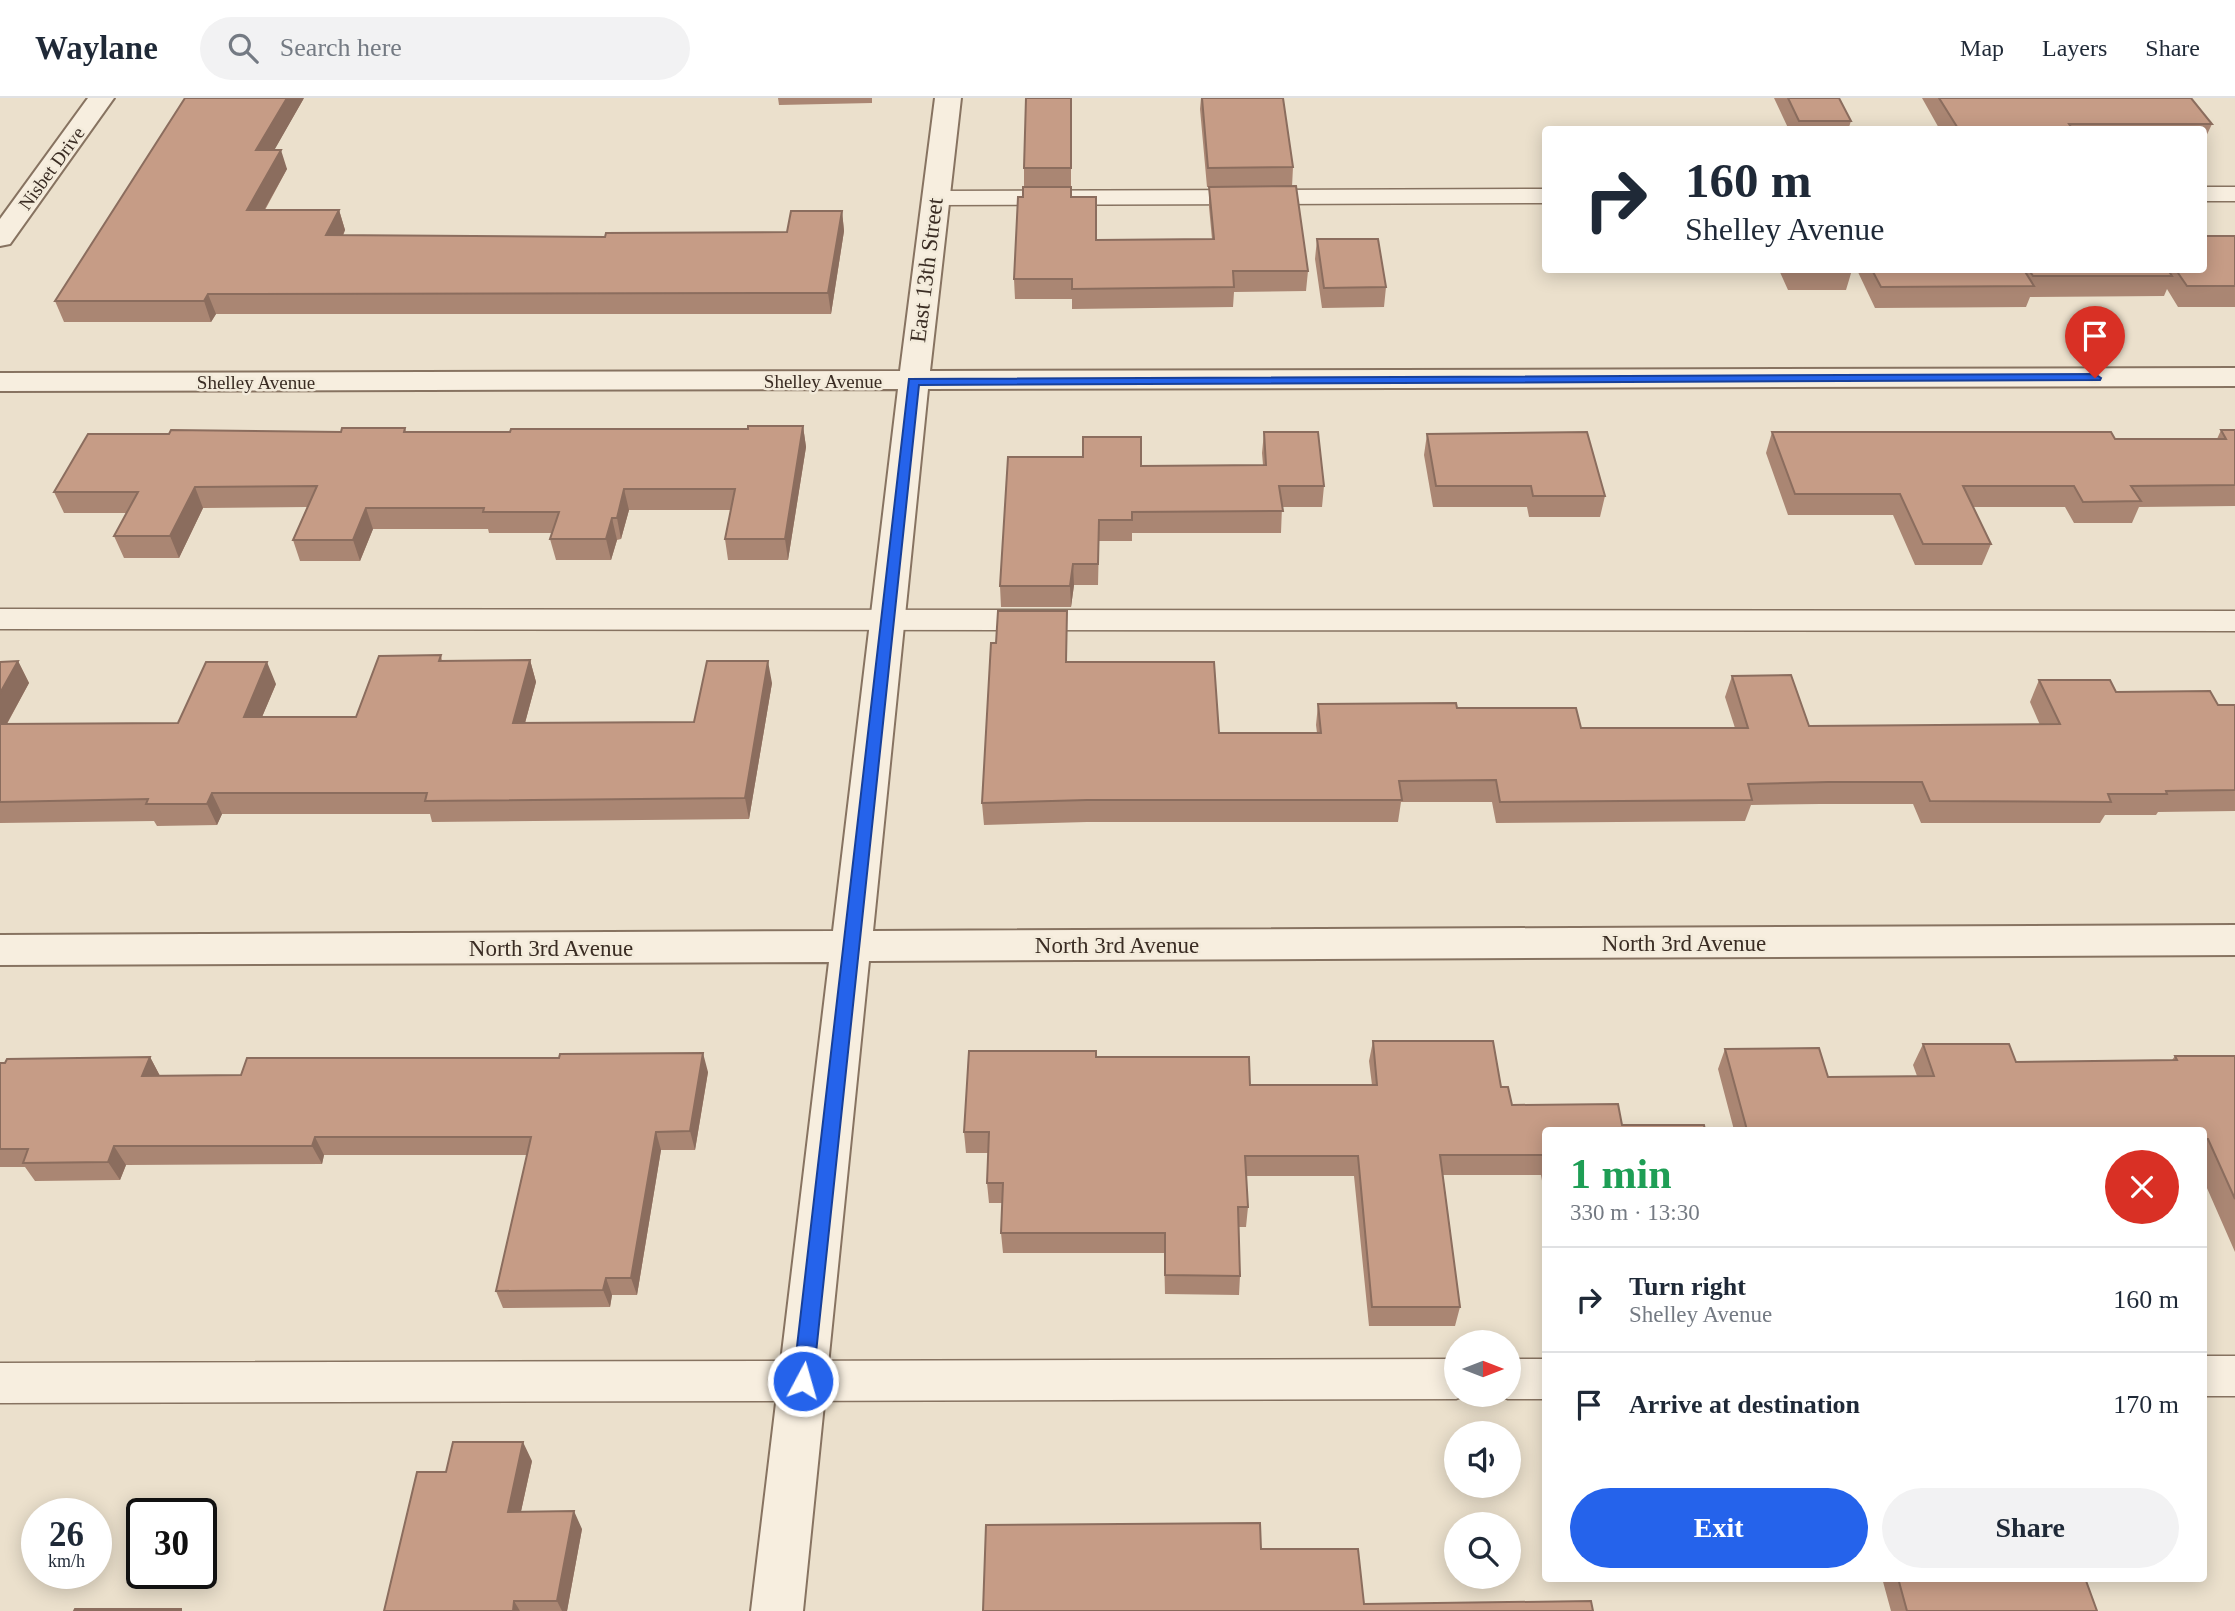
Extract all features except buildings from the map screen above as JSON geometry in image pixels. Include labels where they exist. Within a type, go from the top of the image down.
[{"type":"street","name":"Nisbet Drive","points":[[0,238],[101,98]]},
{"type":"street","name":"East 13th Street","points":[[777,1611],[850,946],[948,98]]},
{"type":"street","name":"Shelley Avenue","points":[[0,382],[2235,377]]},
{"type":"street","name":"North 3rd Avenue","points":[[0,950],[2235,940]]},
{"type":"lane","points":[[2207,194],[2235,194]]},
{"type":"lane","points":[[935,198],[1542,196]]},
{"type":"lane","points":[[0,620],[2235,621]]},
{"type":"lane","points":[[2207,1376],[2235,1376]]},
{"type":"lane","points":[[0,1383],[1444,1379]]},
{"type":"lane","points":[[1521,1379],[1542,1379]]},
{"type":"route","points":[[803,1381],[914,381],[2095,378]]}]
